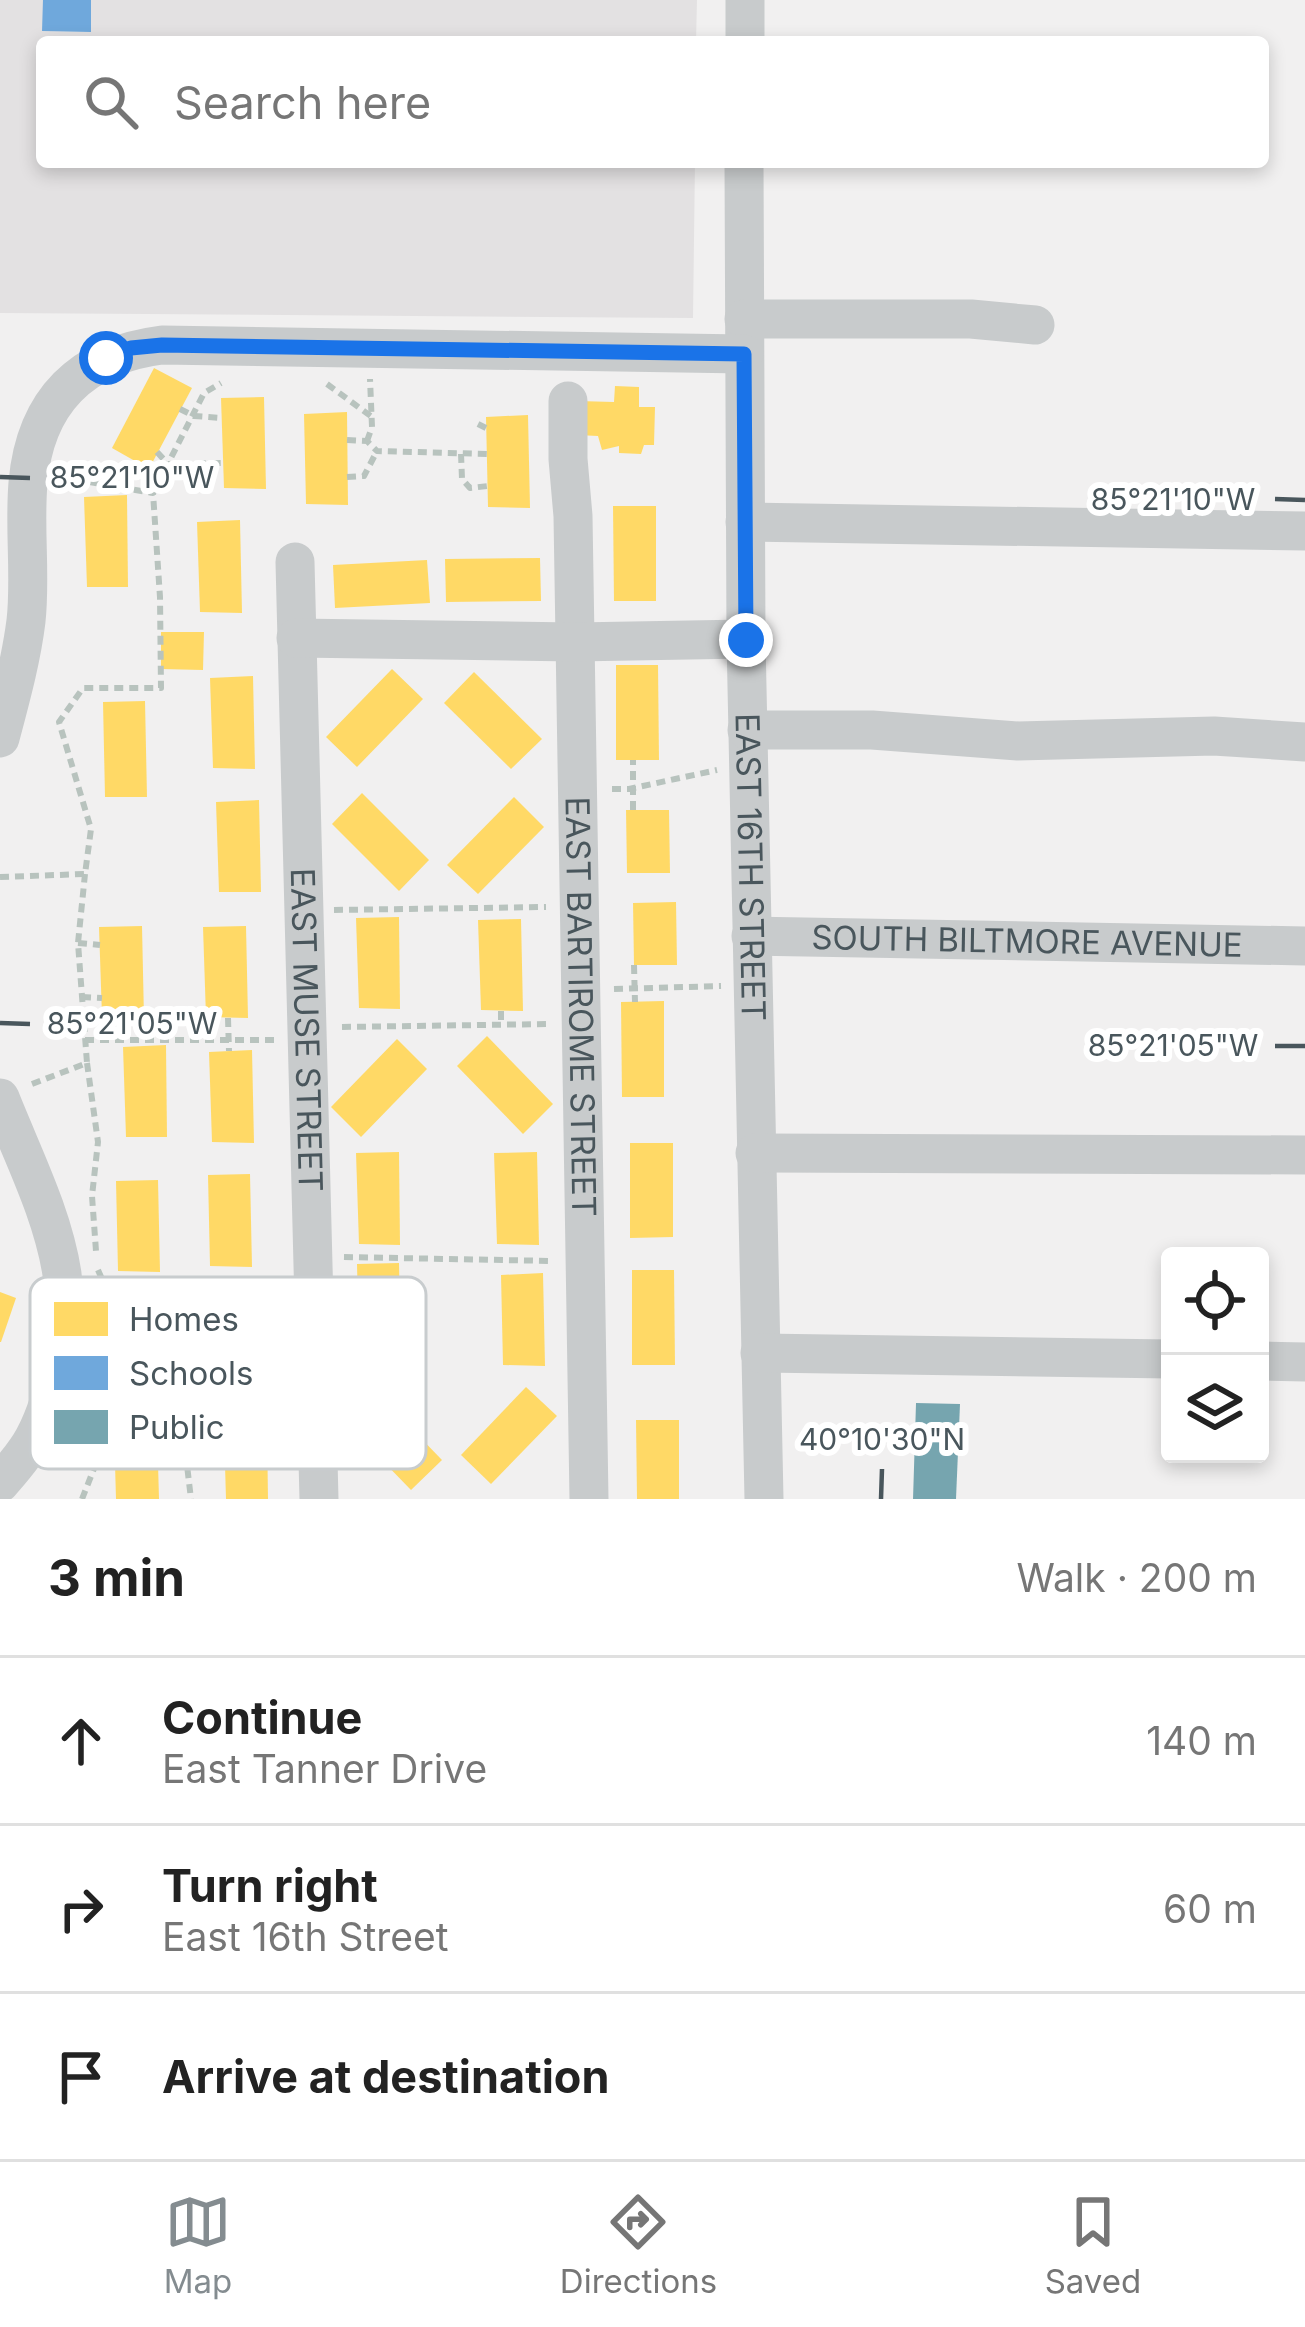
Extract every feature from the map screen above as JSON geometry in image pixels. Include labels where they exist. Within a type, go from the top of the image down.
[{"type":"street","points":[[745,0],[745,36]]},
{"type":"street","name":"EAST 16TH STREET","points":[[745,168],[746,640],[764,1499]]},
{"type":"street","points":[[0,738],[26,618],[27,487],[38,433],[57,396],[71,381],[131,348],[744,336],[971,319],[1035,325]]},
{"type":"street","name":"EAST BARTIROME STREET","points":[[568,401],[589,1499]]},
{"type":"street","points":[[746,522],[1305,531]]},
{"type":"street","name":"EAST MUSE STREET","points":[[295,562],[313,1277]]},
{"type":"street","points":[[296,638],[746,640]]},
{"type":"street","points":[[748,730],[872,730],[1018,741],[1214,736],[1305,742]]},
{"type":"street","name":"SOUTH BILTMORE AVENUE","points":[[751,936],[1305,946]]},
{"type":"street","points":[[10,1092],[62,1277]]},
{"type":"street","points":[[755,1153],[1305,1155]]},
{"type":"street","points":[[760,1353],[1161,1359]]},
{"type":"street","points":[[1269,1361],[1305,1362]]},
{"type":"street","points":[[0,1483],[30,1443]]},
{"type":"street","name":"EAST MUSE STREET","points":[[318,1469],[319,1499]]},
{"type":"path","points":[[358,376],[369,367],[372,427],[367,441]]},
{"type":"path","points":[[101,1277],[92,1196],[98,1142],[78,943],[91,830],[59,722],[83,688],[161,688],[153,493],[204,392],[234,379]]},
{"type":"path","points":[[317,386],[332,383],[372,418]]},
{"type":"path","points":[[181,410],[222,418]]},
{"type":"path","points":[[347,440],[367,441],[376,451],[487,454]]},
{"type":"path","points":[[347,477],[364,476],[376,451]]},
{"type":"path","points":[[157,452],[168,464],[223,463]]},
{"type":"path","points":[[460,454],[462,479],[470,488],[488,486]]},
{"type":"path","points":[[47,475],[153,493]]},
{"type":"path","points":[[633,760],[633,810]]},
{"type":"path","points":[[610,789],[720,770]]},
{"type":"path","points":[[0,877],[85,874]]},
{"type":"path","points":[[328,910],[546,907]]},
{"type":"path","points":[[78,943],[100,945]]},
{"type":"path","points":[[634,965],[634,1002]]},
{"type":"path","points":[[580,990],[724,986]]},
{"type":"path","points":[[82,997],[101,998]]},
{"type":"path","points":[[501,1011],[501,1025]]},
{"type":"path","points":[[228,1018],[229,1051]]},
{"type":"path","points":[[343,1027],[550,1024]]},
{"type":"path","points":[[86,1040],[276,1040]]},
{"type":"path","points":[[10,1092],[87,1063]]},
{"type":"path","points":[[343,1257],[557,1261]]},
{"type":"path","points":[[82,1499],[94,1469]]},
{"type":"path","points":[[187,1469],[191,1499]]},
{"type":"shaded area","points":[[0,0],[43,0],[43,31],[90,32],[91,0],[697,0],[696,36],[36,36],[36,168],[695,168],[693,318],[0,313]]},
{"type":"building: Homes","points":[[154,368],[192,388],[149,469],[112,448]]},
{"type":"building: Homes","points":[[615,386],[639,387],[639,407],[655,407],[654,445],[644,445],[641,454],[619,453],[619,446],[602,450],[598,436],[577,435],[578,401],[614,402]]},
{"type":"building: Homes","points":[[264,397],[266,489],[224,488],[221,398]]},
{"type":"building: Homes","points":[[347,412],[348,505],[306,504],[304,414]]},
{"type":"building: Homes","points":[[528,415],[530,508],[488,507],[486,417]]},
{"type":"building: Homes","points":[[127,495],[128,587],[87,587],[84,497]]},
{"type":"building: Homes","points":[[613,506],[656,506],[656,601],[614,601]]},
{"type":"building: Homes","points":[[240,520],[242,613],[200,612],[197,522]]},
{"type":"building: Homes","points":[[540,558],[541,601],[446,602],[445,559]]},
{"type":"building: Homes","points":[[427,560],[430,603],[335,608],[333,565]]},
{"type":"building: Homes","points":[[161,632],[204,632],[203,670],[161,669]]},
{"type":"building: Homes","points":[[616,665],[658,665],[659,760],[616,760]]},
{"type":"building: Homes","points":[[392,669],[423,699],[357,767],[326,737]]},
{"type":"building: Homes","points":[[474,672],[542,739],[511,769],[444,703]]},
{"type":"building: Homes","points":[[253,676],[255,769],[213,768],[210,678]]},
{"type":"building: Homes","points":[[145,701],[147,797],[105,797],[103,702]]},
{"type":"building: Homes","points":[[362,793],[429,860],[399,891],[332,824]]},
{"type":"building: Homes","points":[[514,797],[544,827],[478,894],[447,865]]},
{"type":"building: Homes","points":[[259,800],[261,892],[219,892],[216,802]]},
{"type":"building: Homes","points":[[626,810],[669,810],[670,873],[627,873]]},
{"type":"building: Homes","points":[[676,902],[677,965],[634,965],[633,903]]},
{"type":"building: Homes","points":[[399,917],[400,1009],[359,1008],[356,918]]},
{"type":"building: Homes","points":[[521,919],[523,1011],[481,1010],[478,920]]},
{"type":"building: Homes","points":[[142,926],[144,1018],[102,1017],[99,927]]},
{"type":"building: Homes","points":[[246,926],[248,1018],[206,1017],[203,927]]},
{"type":"building: Homes","points":[[664,1001],[664,1097],[622,1097],[621,1002]]},
{"type":"building: Homes","points":[[487,1036],[553,1104],[523,1134],[457,1066]]},
{"type":"building: Homes","points":[[397,1039],[427,1069],[361,1137],[331,1107]]},
{"type":"building: Homes","points":[[166,1045],[167,1137],[126,1137],[123,1047]]},
{"type":"building: Homes","points":[[252,1050],[254,1143],[212,1142],[209,1052]]},
{"type":"building: Homes","points":[[630,1143],[673,1143],[673,1237],[630,1238]]},
{"type":"building: Homes","points":[[399,1152],[400,1245],[359,1244],[356,1153]]},
{"type":"building: Homes","points":[[537,1152],[539,1245],[497,1244],[494,1153]]},
{"type":"building: Homes","points":[[250,1174],[252,1267],[210,1266],[208,1175]]},
{"type":"building: Homes","points":[[158,1180],[160,1272],[118,1271],[116,1181]]},
{"type":"building: Homes","points":[[399,1263],[399,1277],[357,1277],[357,1264]]},
{"type":"building: Homes","points":[[632,1270],[674,1270],[675,1365],[632,1365]]},
{"type":"building: Homes","points":[[543,1273],[545,1366],[503,1365],[501,1275]]},
{"type":"building: Homes","points":[[0,1292],[16,1298],[1,1342],[0,1342]]},
{"type":"building: Homes","points":[[526,1387],[557,1416],[491,1484],[461,1455]]},
{"type":"building: Homes","points":[[636,1420],[679,1420],[679,1499],[637,1499]]},
{"type":"building: Homes","points":[[426,1444],[442,1460],[411,1490],[391,1469],[426,1469]]},
{"type":"building: Homes","points":[[115,1469],[158,1469],[159,1499],[116,1499]]},
{"type":"building: Homes","points":[[225,1469],[268,1469],[268,1499],[226,1499]]},
{"type":"building: Schools","points":[[43,0],[91,0],[91,32],[42,31]]},
{"type":"building: Public","points":[[916,1403],[960,1404],[956,1499],[913,1499]]},
{"type":"route","points":[[106,358],[131,348],[162,345],[744,354],[746,640]]}]
